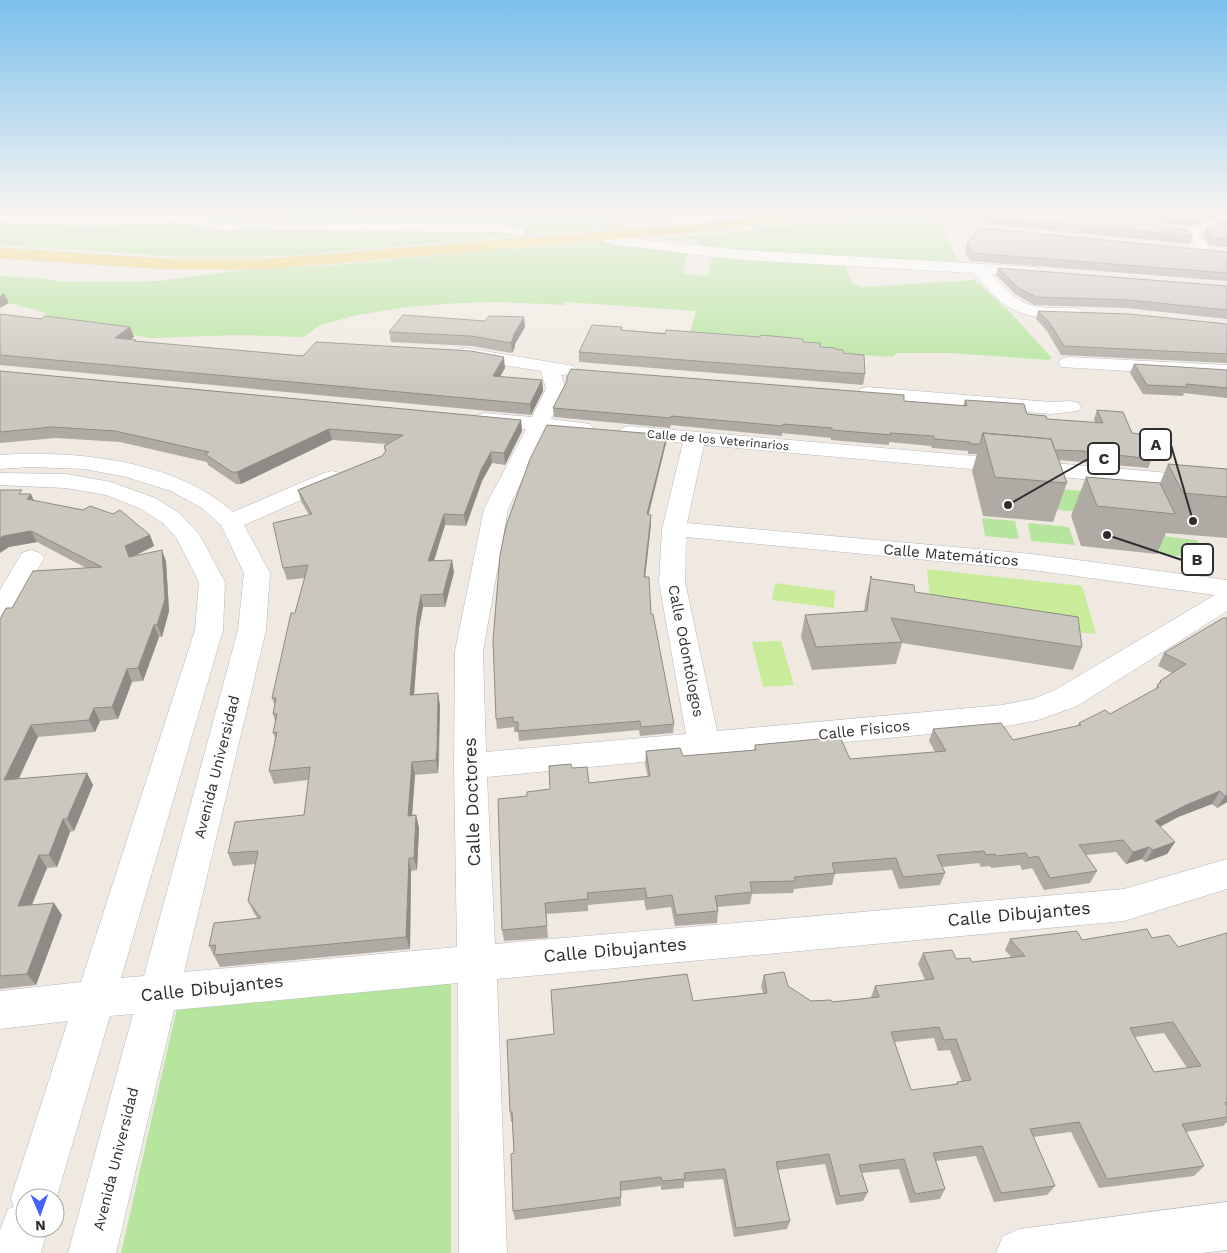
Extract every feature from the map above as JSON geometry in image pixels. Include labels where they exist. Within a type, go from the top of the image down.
[{"type":"street","points":[[979,270],[1003,295],[1021,309],[1031,312],[1091,313]]},
{"type":"street","points":[[1003,270],[1046,273]]},
{"type":"street","points":[[444,353],[472,354],[549,368],[589,372]]},
{"type":"street","points":[[1068,363],[1227,371]]},
{"type":"street","name":"Calle Doctores","points":[[483,1253],[478,963],[470,766],[469,651],[496,510],[556,389],[549,368]]},
{"type":"street","points":[[848,392],[1052,408],[1071,407]]},
{"type":"street","name":"Calle de los Veterinarios","points":[[468,417],[1227,485]]},
{"type":"street","name":"Calle Odontólogos","points":[[695,438],[674,529],[672,582],[704,745]]},
{"type":"street","name":"Avenida Universidad","points":[[0,462],[30,460],[85,462],[130,471],[179,486],[210,503],[231,522],[257,572],[252,630],[92,1253]]},
{"type":"street","points":[[231,522],[257,508],[348,472]]},
{"type":"street","points":[[0,479],[66,480],[111,489],[147,503],[171,518],[187,534],[212,582],[209,630],[37,1188]]},
{"type":"street","name":"Calle Matemáticos","points":[[674,529],[1032,562],[1227,588]]},
{"type":"street","points":[[0,613],[32,558]]},
{"type":"street","name":"Calle Físicos","points":[[470,766],[1002,716],[1038,709],[1066,698],[1227,598]]},
{"type":"street","name":"Calle Dibujantes","points":[[0,1010],[95,999],[478,963],[1124,905],[1227,874]]},
{"type":"street","points":[[1020,1253],[1227,1226]]},
{"type":"street","points":[[17,1253],[21,1238]]},
{"type":"green space","points":[[238,270],[684,270],[683,274],[708,276],[709,270],[847,270],[853,284],[863,287],[975,280],[1010,312],[1052,358],[1049,360],[951,353],[897,353],[892,357],[688,341],[696,311],[566,302],[564,305],[498,302],[407,307],[357,315],[320,325],[304,337],[239,335],[149,338],[46,316],[44,312],[0,301],[0,276],[65,282],[158,281]]},
{"type":"green space","points":[[1052,488],[1091,492],[1099,513],[1058,510]]},
{"type":"green space","points":[[982,518],[1015,521],[1019,539],[985,536]]},
{"type":"green space","points":[[1028,523],[1069,527],[1075,545],[1031,541]]},
{"type":"green space","points":[[1154,535],[1197,540],[1206,559],[1161,554]]},
{"type":"green space","points":[[927,569],[1082,586],[1096,634],[932,615]]},
{"type":"green space","points":[[775,583],[835,591],[834,608],[772,600]]},
{"type":"green space","points":[[781,641],[794,685],[763,687],[752,642]]},
{"type":"green space","points":[[451,977],[451,1253],[121,1253],[177,1008]]},
{"type":"building","points":[[1000,270],[1029,270],[1227,286],[1227,310],[1129,300],[1036,297],[1017,287]]},
{"type":"building","points":[[1195,270],[1227,270],[1227,273]]},
{"type":"building","points":[[1038,311],[1129,314],[1227,324],[1227,354],[1064,346],[1049,322]]},
{"type":"building","points":[[0,314],[41,319],[45,316],[130,327],[115,338],[136,340],[134,341],[303,356],[316,342],[471,351],[504,357],[493,376],[542,380],[530,404],[0,355]]},
{"type":"building","points":[[403,315],[485,321],[489,316],[524,317],[511,343],[471,336],[389,332]]},
{"type":"building","points":[[592,325],[622,327],[621,330],[665,334],[666,330],[803,339],[803,342],[820,343],[820,347],[843,350],[843,353],[864,355],[865,374],[579,352]]},
{"type":"building","points":[[1134,364],[1227,370],[1227,388],[1186,384],[1187,387],[1147,385]]},
{"type":"building","points":[[571,369],[904,395],[904,401],[967,406],[965,400],[1024,404],[1027,414],[1046,416],[1047,419],[1103,423],[1097,410],[1123,412],[1132,433],[1139,434],[1152,459],[1083,451],[1055,450],[1051,439],[983,433],[980,444],[971,444],[970,442],[934,439],[934,436],[890,433],[891,435],[783,424],[783,426],[553,408]]},
{"type":"building","points":[[0,371],[521,420],[504,453],[491,452],[481,470],[464,515],[444,514],[428,561],[452,560],[443,594],[421,595],[417,616],[410,695],[438,693],[437,750],[436,760],[412,762],[408,816],[416,815],[414,858],[409,858],[406,937],[214,955],[216,945],[209,946],[214,923],[261,918],[248,901],[258,851],[228,853],[235,822],[304,815],[310,767],[269,771],[277,732],[273,733],[277,714],[273,714],[276,698],[272,698],[291,613],[295,613],[308,565],[283,568],[273,523],[312,514],[298,490],[382,456],[386,451],[384,446],[403,435],[329,429],[237,472],[232,472],[205,454],[209,452],[115,431],[52,427],[0,432]]},
{"type":"building","points":[[547,425],[667,435],[647,514],[651,515],[644,577],[649,577],[651,614],[653,614],[674,724],[641,727],[640,721],[518,731],[518,722],[513,722],[513,717],[496,719],[493,640],[500,555],[506,526],[530,459]]},
{"type":"building","points":[[983,433],[1051,439],[1067,483],[995,477]]},
{"type":"building","points":[[1168,464],[1227,469],[1227,497],[1183,493]]},
{"type":"building","points":[[1086,477],[1160,483],[1175,514],[1097,506]]},
{"type":"building","points":[[0,490],[22,490],[19,494],[31,494],[27,499],[83,510],[90,506],[113,514],[120,510],[150,535],[125,546],[129,557],[162,550],[165,599],[157,625],[154,625],[138,668],[127,669],[112,707],[94,708],[89,720],[31,725],[4,780],[87,773],[67,819],[63,819],[49,855],[39,855],[18,906],[54,903],[27,974],[0,976],[0,619],[6,608],[12,608],[33,571],[102,567],[31,531],[0,538]]},
{"type":"building","points":[[871,576],[872,579],[914,585],[915,592],[1078,617],[1082,647],[891,618],[902,642],[816,647],[805,615],[867,611]]},
{"type":"building","points":[[1223,618],[1227,618],[1227,795],[1225,796],[1220,791],[1186,805],[1155,821],[1175,842],[1153,850],[1149,847],[1133,852],[1123,840],[1079,845],[1097,871],[1050,878],[1038,856],[1028,858],[1026,853],[996,856],[995,854],[986,855],[984,851],[937,855],[945,873],[903,877],[896,858],[832,863],[835,873],[794,877],[795,881],[750,882],[752,892],[715,896],[718,911],[676,915],[672,895],[647,898],[645,888],[587,893],[588,899],[545,903],[547,926],[502,930],[498,799],[527,796],[527,792],[550,789],[549,766],[571,764],[572,768],[587,767],[589,783],[650,776],[646,751],[680,748],[683,756],[756,750],[755,745],[840,737],[850,759],[946,751],[933,729],[1001,723],[1013,740],[1081,725],[1079,723],[1105,710],[1110,714],[1159,687],[1157,685],[1160,681],[1186,664],[1164,653]]},
{"type":"building","points":[[1147,929],[1152,938],[1169,935],[1178,947],[1227,933],[1227,1102],[1225,1103],[1227,1106],[1227,1117],[1182,1124],[1204,1166],[1107,1179],[1079,1122],[1030,1129],[1055,1186],[1001,1193],[982,1146],[933,1153],[945,1189],[915,1194],[904,1159],[859,1165],[868,1192],[840,1196],[829,1154],[776,1162],[790,1221],[736,1228],[725,1169],[684,1173],[685,1179],[662,1181],[661,1177],[620,1182],[621,1197],[513,1211],[511,1154],[514,1153],[507,1040],[554,1034],[551,990],[687,974],[693,1001],[767,993],[764,975],[784,972],[788,986],[811,1001],[831,1000],[832,1002],[879,997],[875,986],[934,979],[923,953],[952,950],[956,959],[970,958],[972,962],[1025,956],[1010,939],[1077,931],[1082,940]],"holes":[[[1173,1022],[1201,1066],[1154,1072],[1130,1028]],[[939,1027],[944,1040],[956,1039],[971,1080],[957,1082],[958,1084],[911,1090],[891,1032]]]},
{"type":"place","name":"C","points":[[1008,505]]},
{"type":"place","name":"A","points":[[1193,521]]},
{"type":"place","name":"B","points":[[1107,535]]}]
